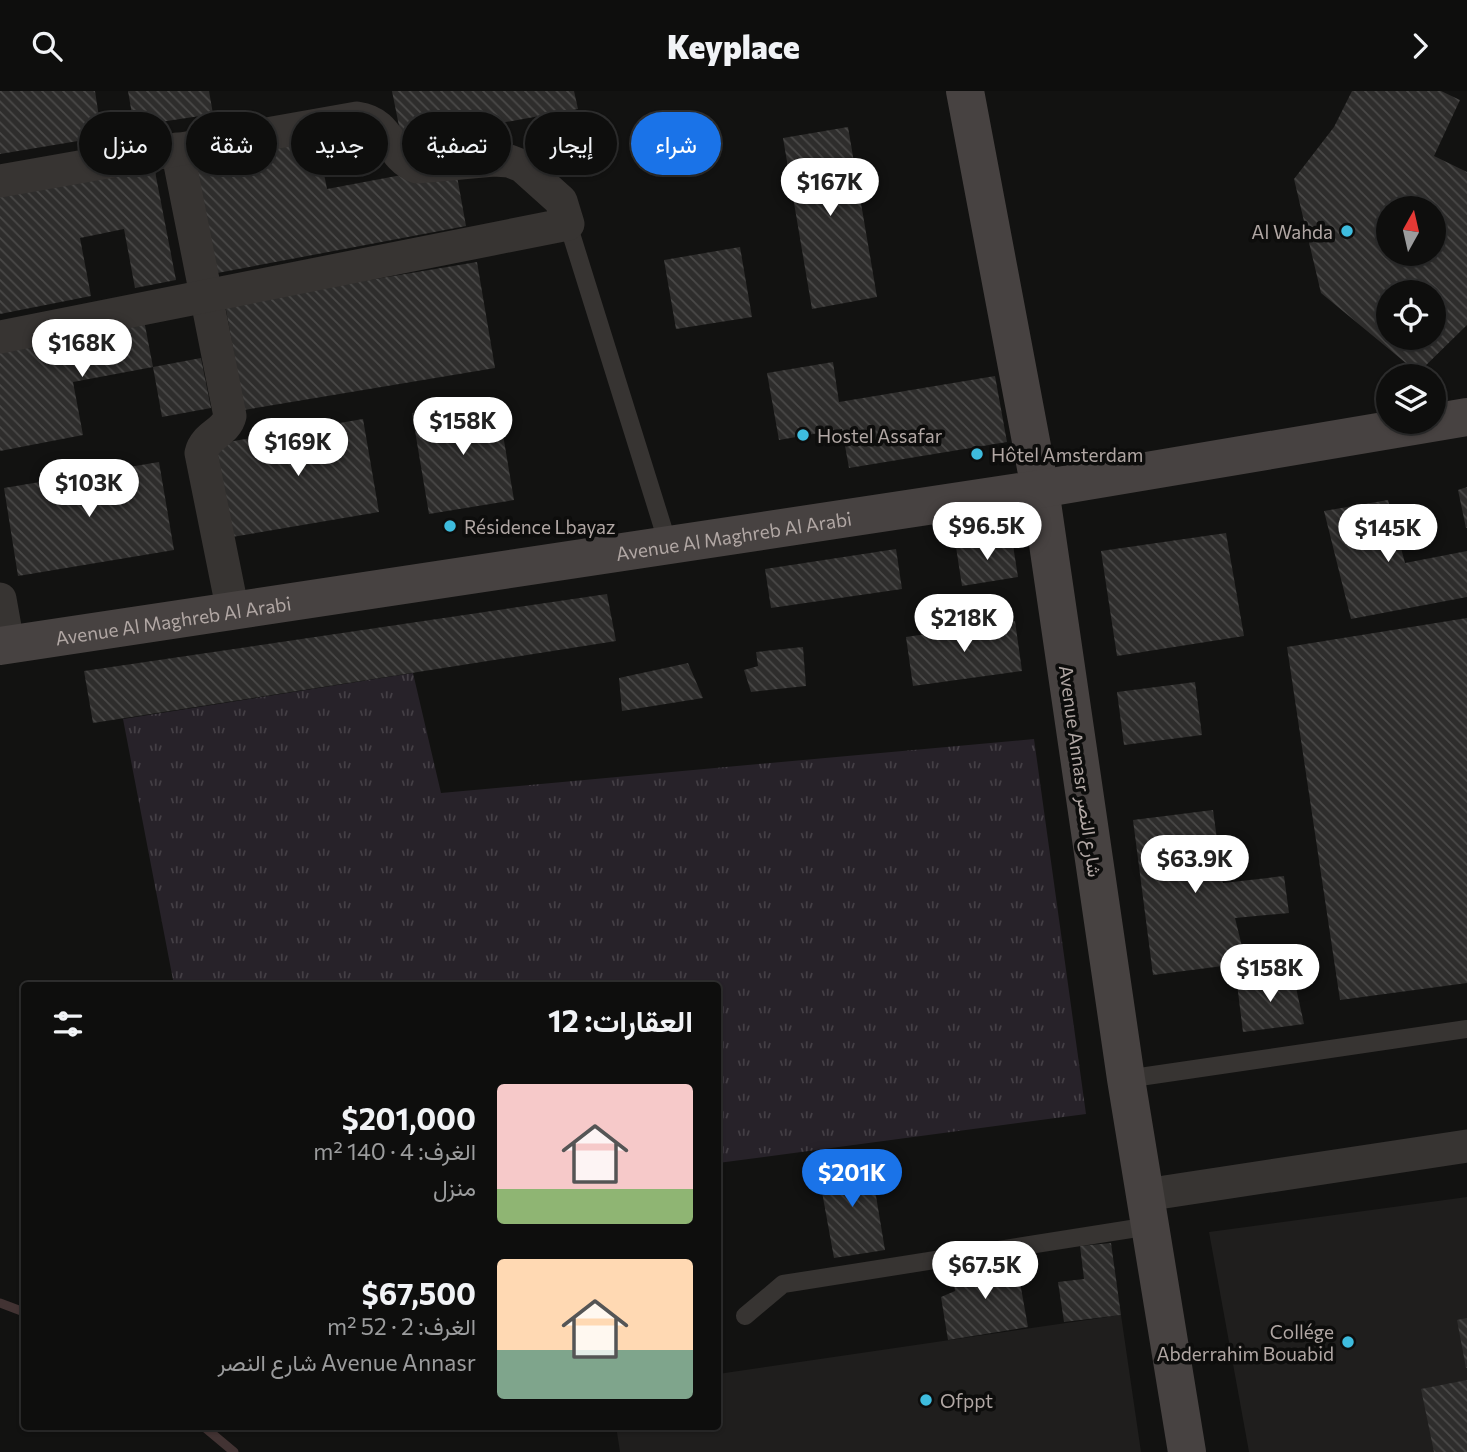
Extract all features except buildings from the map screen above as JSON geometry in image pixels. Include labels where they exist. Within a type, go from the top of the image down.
[{"type":"main road","name":"Avenue Annasr شارع النصر","points":[[965,91],[1040,489],[1126,1079],[1187,1452]]},
{"type":"main road","name":"Avenue Al Maghreb Al Arabi","points":[[4,645],[1040,489],[1467,417]]},
{"type":"street","points":[[0,181],[357,118],[378,124],[407,163],[417,167],[494,160],[509,161],[522,166],[561,201],[568,224],[0,337]]},
{"type":"street","points":[[177,149],[230,416],[226,426],[207,440],[201,453],[233,612]]},
{"type":"street","points":[[0,600],[4,645]]},
{"type":"street","points":[[1147,1210],[1467,1146]]},
{"type":"lane","points":[[568,224],[668,544]]},
{"type":"lane","points":[[1126,1079],[1467,1029]]},
{"type":"lane","points":[[746,1316],[783,1284],[1147,1210]]},
{"type":"shaded area","name":"Collége Abderrahim Bouabid","points":[[1467,1197],[1467,1452],[1249,1452],[1209,1232]]},
{"type":"shaded area","name":"Ofppt","points":[[1121,1315],[1141,1452],[620,1452],[617,1430],[721,1430],[721,1374]]},
{"type":"green space","points":[[413,673],[441,793],[1034,739],[1086,1114],[721,1163],[721,982],[173,982],[123,719]]},
{"type":"waterway","points":[[0,1303],[21,1311]]},
{"type":"waterway","points":[[208,1430],[234,1452]]},
{"type":"place","name":"Al Wahda","points":[[1347,231]]},
{"type":"place","name":"Hostel Assafar","points":[[803,435]]},
{"type":"place","name":"Hôtel Amsterdam","points":[[977,454]]},
{"type":"place","name":"Résidence Lbayaz","points":[[450,526]]},
{"type":"place","name":"Collége Abderrahim Bouabid","points":[[1348,1342]]},
{"type":"place","name":"Ofppt","points":[[926,1400]]}]
